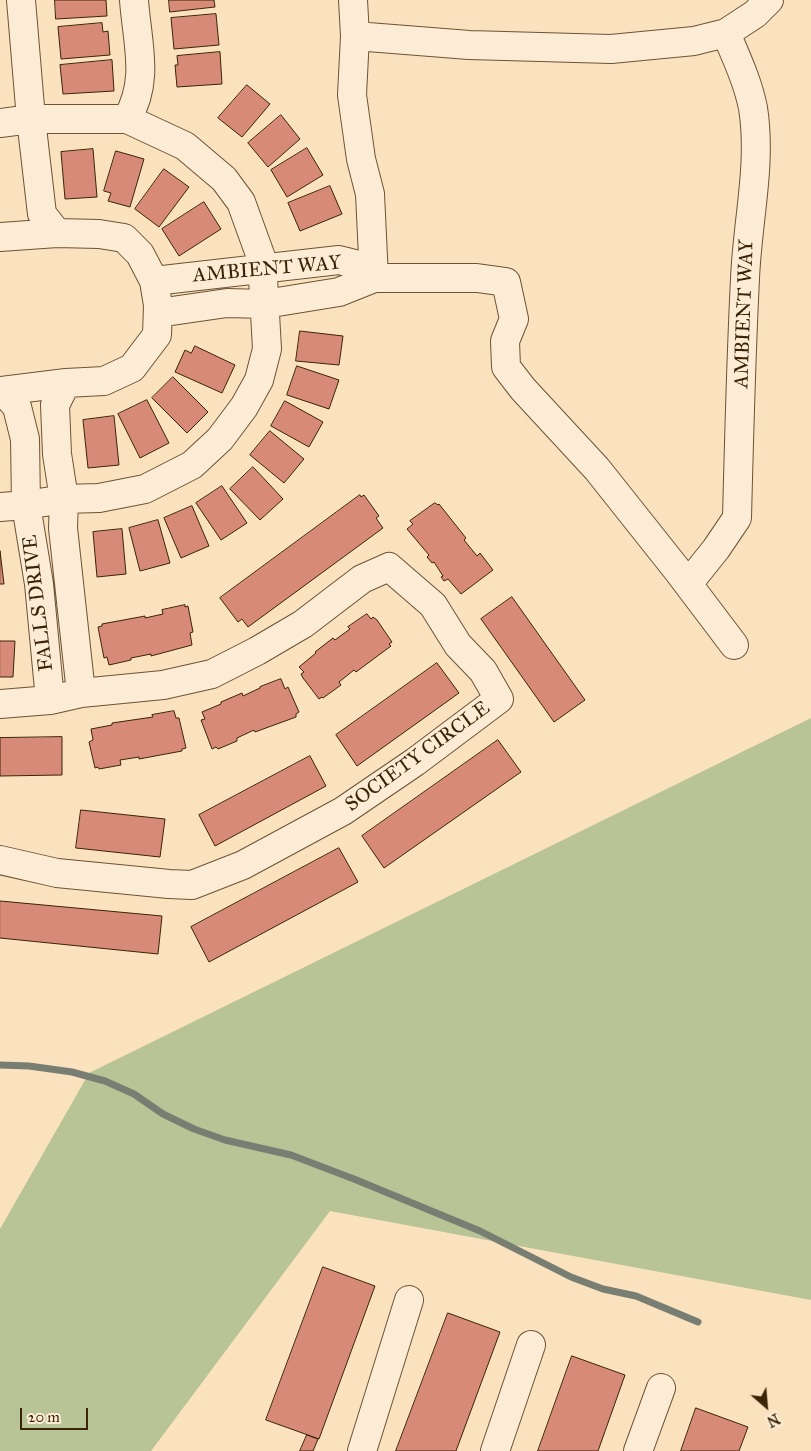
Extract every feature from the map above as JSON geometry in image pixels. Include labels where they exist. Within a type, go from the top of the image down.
[{"type":"street","points":[[21,0],[31,119],[42,214],[58,233]]},
{"type":"street","points":[[127,119],[136,101],[141,79],[134,0]]},
{"type":"street","points":[[353,0],[356,36],[352,95],[360,159],[370,194],[374,278]]},
{"type":"street","points":[[356,36],[469,45],[611,49],[694,41],[726,33],[755,14],[769,0]]},
{"type":"street","name":"AMBIENT WAY","points":[[688,584],[716,549],[737,518],[745,278],[754,175],[755,136],[752,108],[747,87],[726,33]]},
{"type":"street","points":[[0,123],[31,119],[127,119],[185,146],[224,179],[241,202],[262,260],[267,349],[259,380],[244,407],[220,439],[192,465],[145,489],[99,498],[64,499]]},
{"type":"street","name":"FALLS DRIVE","points":[[0,237],[58,233],[99,234],[124,238],[140,254],[154,281],[158,305],[157,334],[132,368],[104,381],[66,383],[2,391]]},
{"type":"street","name":"AMBIENT WAY","points":[[154,281],[339,260],[363,266],[374,278]]},
{"type":"street","name":"AMBIENT WAY","points":[[158,313],[227,303],[265,304],[340,292],[374,278],[477,278],[506,282],[514,319],[505,341],[506,367],[523,389],[597,469],[734,645]]},
{"type":"street","name":"FALLS DRIVE","points":[[66,383],[54,405],[57,454],[64,499],[63,528],[81,693]]},
{"type":"street","name":"FALLS DRIVE","points":[[2,391],[17,407],[25,439],[13,506],[40,584],[50,700]]},
{"type":"street","name":"FALLS DRIVE","points":[[13,506],[64,499]]},
{"type":"street","name":"SOCIETY CIRCLE","points":[[0,704],[50,700],[81,693],[162,685],[212,674],[257,651],[303,624],[362,579],[389,567],[433,605],[458,645],[483,671],[499,699],[415,762],[343,811],[242,865],[192,885],[57,872],[0,860]]},
{"type":"street","points":[[362,1451],[408,1300]]},
{"type":"street","points":[[495,1451],[531,1345]]},
{"type":"street","points":[[638,1451],[661,1388]]},
{"type":"green space","points":[[811,718],[811,1300],[330,1211],[151,1451],[0,1451],[0,1229],[89,1073]]},
{"type":"building","points":[[55,0],[106,0],[107,16],[56,19]]},
{"type":"building","points":[[169,0],[214,0],[215,7],[170,12]]},
{"type":"building","points":[[216,14],[219,45],[174,49],[171,18]]},
{"type":"building","points":[[102,23],[103,32],[108,31],[110,55],[61,59],[58,27]]},
{"type":"building","points":[[220,52],[222,84],[177,87],[175,65],[178,65],[177,56]]},
{"type":"building","points":[[112,60],[114,91],[63,94],[60,65]]},
{"type":"building","points":[[247,85],[270,104],[242,137],[218,118]]},
{"type":"building","points":[[281,115],[300,139],[268,167],[248,143]]},
{"type":"building","points":[[307,148],[323,175],[287,197],[271,170]]},
{"type":"building","points":[[93,149],[97,197],[65,199],[61,152]]},
{"type":"building","points":[[116,151],[144,159],[130,207],[108,201],[111,193],[104,191]]},
{"type":"building","points":[[164,169],[189,187],[159,227],[135,209]]},
{"type":"building","points":[[330,186],[342,214],[300,231],[288,203]]},
{"type":"building","points":[[204,202],[221,229],[179,256],[162,229]]},
{"type":"building","points":[[300,331],[343,336],[339,365],[296,361]]},
{"type":"building","points":[[195,346],[235,365],[222,393],[175,372],[185,350],[191,353]]},
{"type":"building","points":[[297,366],[339,380],[329,409],[287,395]]},
{"type":"building","points":[[173,377],[208,412],[187,433],[152,398]]},
{"type":"building","points":[[147,400],[169,443],[140,458],[118,414]]},
{"type":"building","points":[[285,401],[323,422],[309,447],[271,426]]},
{"type":"building","points":[[114,416],[119,465],[88,468],[83,420]]},
{"type":"building","points":[[270,431],[304,459],[284,483],[250,455]]},
{"type":"building","points":[[253,467],[283,499],[260,520],[230,489]]},
{"type":"building","points":[[222,486],[247,523],[221,540],[196,503]]},
{"type":"building","points":[[360,495],[361,497],[364,495],[379,516],[376,518],[383,528],[248,627],[242,619],[238,622],[220,598]]},
{"type":"building","points":[[435,503],[439,504],[466,538],[464,540],[477,556],[480,553],[493,570],[461,594],[448,579],[444,581],[434,562],[432,563],[427,557],[429,555],[407,529],[413,524],[410,521]]},
{"type":"building","points":[[192,506],[209,546],[181,558],[164,518]]},
{"type":"building","points":[[158,520],[170,563],[140,571],[129,528]]},
{"type":"building","points":[[122,529],[126,574],[97,577],[93,532]]},
{"type":"building","points":[[0,551],[4,584],[0,584]]},
{"type":"building","points":[[512,597],[585,700],[554,722],[481,619]]},
{"type":"building","points":[[185,605],[185,607],[188,606],[193,632],[190,633],[192,645],[151,656],[151,654],[131,658],[131,660],[109,665],[107,657],[104,658],[98,627],[102,626],[102,624],[163,614],[162,610]]},
{"type":"building","points":[[367,614],[371,619],[373,617],[377,620],[392,642],[389,644],[391,646],[356,672],[354,670],[339,682],[341,685],[319,699],[303,678],[301,674],[304,672],[299,667],[315,652],[333,638],[335,640],[350,629],[348,627]]},
{"type":"building","points":[[0,641],[15,641],[13,677],[0,677]]},
{"type":"building","points":[[437,663],[459,693],[357,766],[336,735]]},
{"type":"building","points":[[281,679],[285,689],[288,687],[299,712],[296,714],[296,717],[255,732],[254,730],[237,738],[237,741],[218,749],[216,747],[212,749],[201,720],[205,719],[202,712],[242,693],[243,696]]},
{"type":"building","points":[[174,711],[176,718],[179,718],[186,748],[182,749],[182,751],[139,759],[139,757],[120,760],[121,765],[95,768],[89,742],[93,740],[91,729]]},
{"type":"building","points":[[62,737],[62,775],[0,776],[0,738]]},
{"type":"building","points":[[498,740],[521,772],[384,868],[362,836]]},
{"type":"building","points":[[310,756],[326,786],[215,846],[199,815]]},
{"type":"building","points":[[81,810],[165,819],[160,857],[76,848]]},
{"type":"building","points":[[339,848],[358,882],[209,962],[191,927]]},
{"type":"building","points":[[0,901],[162,916],[158,954],[0,938]]},
{"type":"building","points":[[323,1267],[375,1286],[319,1439],[266,1420]]},
{"type":"building","points":[[448,1313],[500,1332],[456,1451],[396,1451]]},
{"type":"building","points":[[572,1356],[625,1375],[598,1451],[538,1451]]},
{"type":"building","points":[[696,1408],[748,1427],[739,1451],[681,1451]]},
{"type":"building","points":[[307,1435],[318,1439],[313,1451],[300,1451]]},
{"type":"waterway","points":[[0,1065],[29,1066],[72,1072],[105,1081],[134,1094],[163,1114],[194,1129],[225,1140],[291,1155],[354,1179],[480,1231],[571,1277],[603,1289],[636,1296],[698,1322]]}]
